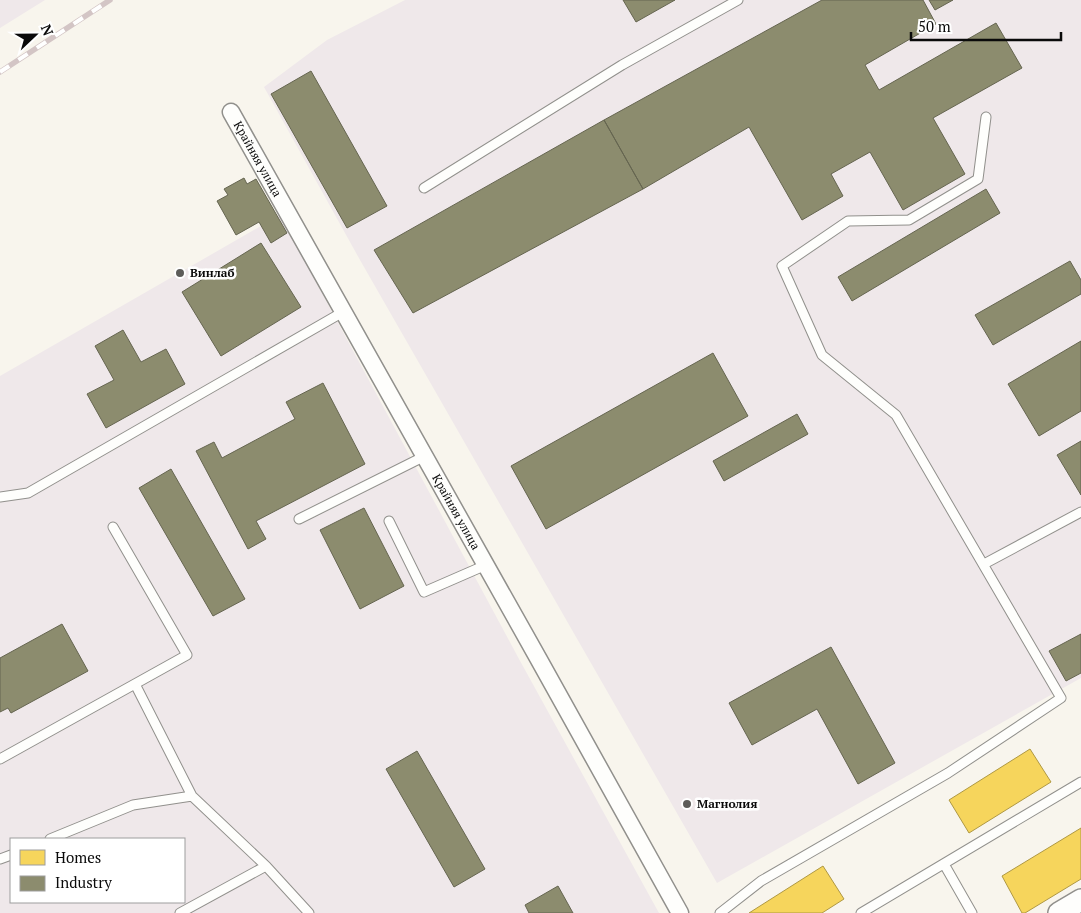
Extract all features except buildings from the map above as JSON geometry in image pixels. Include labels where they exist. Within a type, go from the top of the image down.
[{"type":"street","name":"Крайняя улица","points":[[231,112],[680,913]]},
{"type":"street","points":[[1059,913],[1081,900]]},
{"type":"lane","points":[[424,188],[622,65],[738,0]]},
{"type":"lane","points":[[720,913],[761,881],[948,773],[1061,698],[896,415],[822,355],[782,266],[848,221],[909,220],[978,179],[986,117]]},
{"type":"lane","points":[[0,497],[28,493],[343,312]]},
{"type":"lane","points":[[299,520],[424,456]]},
{"type":"lane","points":[[984,564],[1081,512]]},
{"type":"lane","points":[[388,521],[424,592],[486,565]]},
{"type":"lane","points":[[0,760],[187,655],[113,527]]},
{"type":"lane","points":[[134,684],[192,796],[266,866],[309,913]]},
{"type":"lane","points":[[861,913],[1081,782]]},
{"type":"lane","points":[[52,838],[133,805],[192,796]]},
{"type":"lane","points":[[944,864],[972,913]]},
{"type":"lane","points":[[180,913],[266,866]]},
{"type":"shaded area","points":[[0,0],[45,0],[0,28]]},
{"type":"shaded area","points":[[405,0],[1081,0],[1081,678],[717,883],[360,260],[264,87],[327,40]]},
{"type":"shaded area","points":[[280,215],[519,659],[659,913],[0,913],[0,376]]},
{"type":"railway","points":[[0,72],[110,0]]},
{"type":"place","name":"Винлаб","points":[[180,273]]},
{"type":"place","name":"Магнолия","points":[[687,804]]}]
